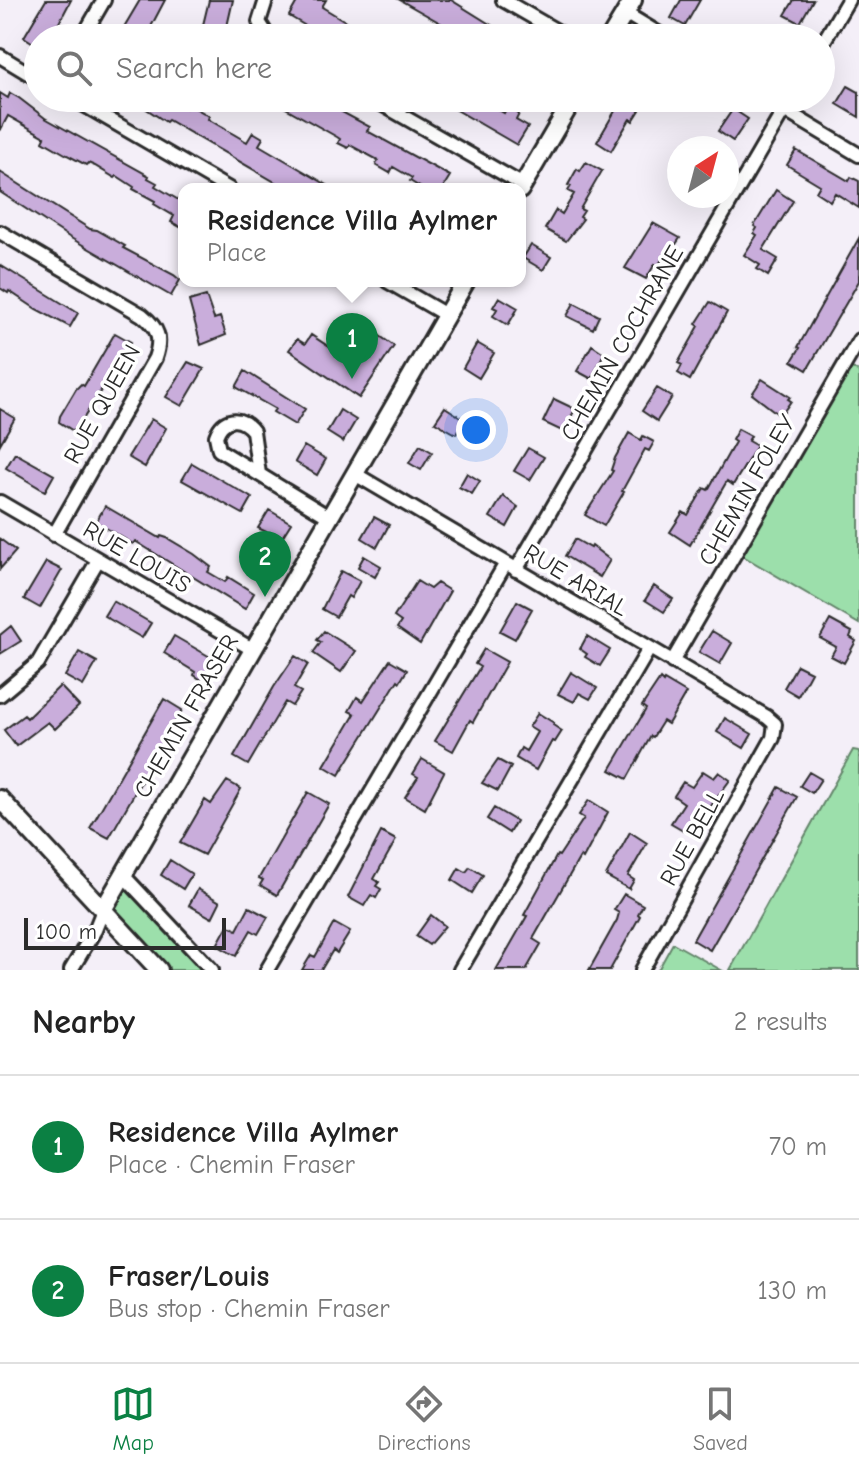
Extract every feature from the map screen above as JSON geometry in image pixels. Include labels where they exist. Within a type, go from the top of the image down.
[{"type":"street","points":[[90,24],[104,0]]},
{"type":"street","points":[[260,24],[266,0]]},
{"type":"street","points":[[503,0],[545,24]]},
{"type":"street","points":[[834,24],[848,0]]},
{"type":"street","points":[[629,7],[649,24]]},
{"type":"street","points":[[0,56],[24,71]]},
{"type":"street","points":[[96,112],[219,183]]},
{"type":"street","points":[[395,112],[514,183]]},
{"type":"street","points":[[523,183],[566,112]]},
{"type":"street","name":"CHEMIN COCHRANE","points":[[267,970],[782,112]]},
{"type":"street","points":[[798,112],[859,155]]},
{"type":"street","name":"RUE QUEEN","points":[[0,232],[142,315],[157,328],[160,338],[155,358],[54,535]]},
{"type":"street","points":[[397,287],[446,315]]},
{"type":"street","name":"CHEMIN FRASER","points":[[71,970],[95,930],[122,874],[462,287]]},
{"type":"street","name":"CHEMIN FOLEY","points":[[672,662],[859,340]]},
{"type":"street","points":[[259,474],[253,431],[240,420],[225,422],[216,436],[219,450],[329,517]]},
{"type":"street","name":"RUE ARIAL","points":[[355,474],[775,724]]},
{"type":"street","name":"RUE LOUIS","points":[[0,502],[252,649]]},
{"type":"street","points":[[0,695],[38,663],[98,560]]},
{"type":"street","points":[[460,970],[649,649]]},
{"type":"street","name":"RUE BELL","points":[[642,970],[773,738],[775,724]]},
{"type":"street","points":[[0,799],[159,970]]},
{"type":"street","points":[[122,874],[212,970]]},
{"type":"green space","points":[[845,364],[859,372],[859,624],[736,552]]},
{"type":"green space","points":[[853,750],[859,751],[859,970],[730,970]]},
{"type":"green space","points":[[122,874],[212,970],[159,970],[103,910]]},
{"type":"green space","points":[[673,943],[721,970],[658,970]]},
{"type":"building","points":[[46,0],[71,0],[58,24],[32,24]]},
{"type":"building","points":[[140,0],[165,0],[152,24],[126,24]]},
{"type":"building","points":[[209,0],[233,0],[228,24],[203,24]]},
{"type":"building","points":[[298,0],[326,0],[322,7],[350,24],[302,24],[289,16]]},
{"type":"building","points":[[400,0],[451,0],[490,24],[442,24]]},
{"type":"building","points":[[681,0],[700,0],[686,24],[671,18]]},
{"type":"building","points":[[794,0],[813,0],[800,23],[785,15]]},
{"type":"building","points":[[848,86],[859,92],[859,117],[837,104]]},
{"type":"building","points":[[0,93],[8,98],[10,93],[24,102],[24,112],[37,112],[149,176],[157,183],[155,186],[178,200],[178,226],[171,222],[174,216],[117,176],[115,178],[67,155],[43,141],[45,137],[8,116],[0,131]]},
{"type":"building","points":[[151,112],[202,112],[209,116],[208,119],[247,142],[253,132],[263,138],[259,145],[324,183],[277,183],[168,120],[166,122]]},
{"type":"building","points":[[293,112],[342,112],[370,127],[367,131],[450,176],[446,183],[413,183],[410,181],[412,178],[393,167],[390,173],[376,165],[378,160],[350,145],[348,148],[338,143],[340,139]]},
{"type":"building","points":[[460,112],[516,112],[519,114],[516,120],[528,127],[517,145]]},
{"type":"building","points":[[614,112],[639,112],[633,121],[630,119],[611,151],[597,142]]},
{"type":"building","points":[[731,112],[738,112],[748,119],[736,136],[726,136],[718,131]]},
{"type":"building","points":[[796,150],[849,181],[851,177],[859,181],[859,208],[835,193],[830,201],[816,192],[820,185],[787,165]]},
{"type":"building","points":[[586,162],[602,171],[580,209],[584,211],[580,217],[583,219],[566,241],[545,229],[556,210],[562,214],[574,194],[568,191],[571,186],[568,185],[577,169],[580,171]]},
{"type":"building","points":[[0,172],[90,229],[97,230],[125,246],[123,248],[174,275],[178,284],[171,296],[69,237],[0,192]]},
{"type":"building","points":[[776,190],[793,201],[763,250],[778,259],[768,276],[757,269],[760,265],[744,255],[757,235],[754,226]]},
{"type":"building","points":[[653,223],[680,238],[672,250],[669,248],[658,266],[655,264],[646,279],[625,268]]},
{"type":"building","points":[[859,238],[859,281],[807,370],[792,361]]},
{"type":"building","points":[[531,245],[551,257],[543,270],[526,260]]},
{"type":"building","points":[[0,265],[78,313],[70,327],[0,288]]},
{"type":"building","points":[[206,296],[214,319],[220,317],[226,335],[201,345],[189,301]]},
{"type":"building","points":[[499,297],[518,308],[508,325],[493,316],[497,309],[493,307]]},
{"type":"building","points":[[710,302],[727,312],[690,380],[678,373],[682,365],[678,363]]},
{"type":"building","points":[[574,303],[599,316],[593,329],[567,316]]},
{"type":"building","points":[[370,329],[394,346],[359,398],[289,350],[297,339],[305,344],[311,335],[349,360]]},
{"type":"building","points":[[115,333],[131,342],[75,432],[59,422],[60,416],[76,389],[81,384],[84,386]]},
{"type":"building","points":[[477,343],[494,353],[479,378],[463,368]]},
{"type":"building","points":[[592,345],[604,353],[592,379],[577,371]]},
{"type":"building","points":[[188,362],[204,369],[182,406],[166,397]]},
{"type":"building","points":[[245,371],[305,409],[295,425],[273,412],[275,409],[236,387]]},
{"type":"building","points":[[762,379],[790,397],[788,399],[791,401],[782,414],[752,394]]},
{"type":"building","points":[[657,388],[672,397],[657,421],[642,411]]},
{"type":"building","points":[[554,399],[575,409],[564,432],[543,422]]},
{"type":"building","points":[[445,407],[465,420],[456,434],[435,422]]},
{"type":"building","points":[[0,409],[15,418],[0,444]]},
{"type":"building","points":[[340,410],[356,420],[343,442],[327,432]]},
{"type":"building","points":[[151,419],[166,428],[145,467],[128,457]]},
{"type":"building","points":[[738,429],[751,436],[748,441],[757,446],[733,485],[727,481],[690,545],[670,532],[683,512],[688,515],[704,488],[708,490],[735,442],[732,440]]},
{"type":"building","points":[[629,433],[641,440],[643,436],[654,442],[649,451],[645,449],[604,526],[585,515],[613,471],[615,458]]},
{"type":"building","points":[[420,445],[432,452],[421,470],[409,463]]},
{"type":"building","points":[[304,446],[326,459],[317,475],[295,462]]},
{"type":"building","points":[[528,448],[544,457],[530,480],[514,471]]},
{"type":"building","points":[[15,453],[54,475],[45,491],[6,468]]},
{"type":"building","points":[[192,463],[252,498],[243,514],[182,480]]},
{"type":"building","points":[[467,473],[480,481],[472,494],[459,487]]},
{"type":"building","points":[[503,496],[518,507],[507,527],[490,517]]},
{"type":"building","points":[[105,506],[194,554],[211,567],[208,572],[225,582],[228,577],[254,593],[245,609],[135,541],[133,544],[96,522]]},
{"type":"building","points":[[269,510],[291,523],[281,539],[258,528]]},
{"type":"building","points":[[374,517],[389,525],[377,547],[362,538]]},
{"type":"building","points":[[0,539],[16,551],[0,569]]},
{"type":"building","points":[[575,539],[592,546],[610,560],[600,577],[565,556]]},
{"type":"building","points":[[364,556],[381,566],[375,577],[358,567]]},
{"type":"building","points":[[46,562],[62,570],[40,608],[24,599]]},
{"type":"building","points":[[341,571],[360,581],[336,617],[322,609]]},
{"type":"building","points":[[417,581],[430,589],[437,583],[450,591],[420,644],[397,628],[401,622],[394,617]]},
{"type":"building","points":[[654,586],[673,599],[664,612],[645,600]]},
{"type":"building","points":[[113,601],[151,623],[142,638],[104,616]]},
{"type":"building","points":[[517,601],[532,609],[515,639],[500,631]]},
{"type":"building","points":[[830,620],[852,632],[850,637],[856,641],[844,663],[831,656],[836,647],[820,638]]},
{"type":"building","points":[[11,626],[21,641],[0,654],[0,635]]},
{"type":"building","points":[[324,631],[356,651],[341,672],[313,653]]},
{"type":"building","points":[[712,631],[732,643],[720,664],[699,652]]},
{"type":"building","points":[[174,636],[212,658],[203,681],[194,675],[195,672],[164,653]]},
{"type":"building","points":[[587,636],[610,650],[600,666],[585,657],[587,654],[580,649]]},
{"type":"building","points":[[484,649],[507,662],[453,751],[435,741],[480,667],[475,664]]},
{"type":"building","points":[[79,652],[97,662],[83,686],[65,676]]},
{"type":"building","points":[[295,656],[308,664],[294,688],[301,692],[292,706],[285,702],[248,765],[234,757]]},
{"type":"building","points":[[390,660],[407,670],[339,775],[324,766],[355,714],[349,711],[357,697],[363,701]]},
{"type":"building","points":[[797,665],[811,672],[798,696],[784,688]]},
{"type":"building","points":[[571,672],[597,688],[590,699],[579,693],[574,702],[558,694]]},
{"type":"building","points":[[660,679],[686,693],[668,724],[663,721],[651,736],[627,779],[610,770],[646,709],[642,706]]},
{"type":"building","points":[[60,686],[79,706],[55,729],[48,722],[16,746],[4,730],[24,715],[27,718]]},
{"type":"building","points":[[164,699],[182,710],[109,838],[90,828]]},
{"type":"building","points":[[538,713],[562,731],[555,742],[552,741],[536,770],[516,758],[521,748],[526,751],[537,732],[529,727]]},
{"type":"building","points":[[725,718],[752,734],[744,748],[717,732]]},
{"type":"building","points":[[422,759],[444,772],[425,809],[405,797],[418,777],[413,774]]},
{"type":"building","points":[[498,760],[511,767],[498,791],[482,783]]},
{"type":"building","points":[[703,771],[714,778],[719,772],[730,780],[690,834],[671,823],[684,803],[674,796],[683,782],[692,787]]},
{"type":"building","points":[[809,772],[821,779],[812,793],[800,786]]},
{"type":"building","points":[[227,781],[241,789],[204,855],[180,843],[205,800],[211,804]]},
{"type":"building","points":[[779,787],[797,797],[710,950],[693,940]]},
{"type":"building","points":[[308,792],[329,804],[277,895],[260,885],[263,880],[259,878]]},
{"type":"building","points":[[589,800],[608,812],[533,939],[541,944],[526,970],[496,970],[557,855],[584,818],[579,815]]},
{"type":"building","points":[[494,808],[516,821],[509,833],[487,819]]},
{"type":"building","points":[[381,832],[396,840],[374,879],[381,889],[376,898],[371,895],[364,906],[348,897]]},
{"type":"building","points":[[630,832],[647,843],[628,876],[634,880],[629,889],[606,876]]},
{"type":"building","points":[[170,860],[192,874],[183,889],[161,875]]},
{"type":"building","points":[[470,867],[483,875],[472,893],[452,880],[459,868],[466,872]]},
{"type":"building","points":[[198,889],[220,902],[212,918],[189,905]]},
{"type":"building","points":[[624,894],[643,905],[638,914],[640,916],[610,970],[589,970],[617,920],[619,913],[614,910]]},
{"type":"building","points":[[249,907],[268,917],[258,934],[251,930],[236,956],[217,945],[228,925],[237,930]]},
{"type":"building","points":[[431,915],[445,926],[429,945],[416,936]]},
{"type":"building","points":[[334,923],[350,932],[337,953],[333,950],[321,970],[302,970],[311,955],[315,957]]},
{"type":"place","name":"Residence Villa Aylmer","points":[[352,379]]},
{"type":"place","name":"Fraser/Louis","points":[[265,597]]}]
